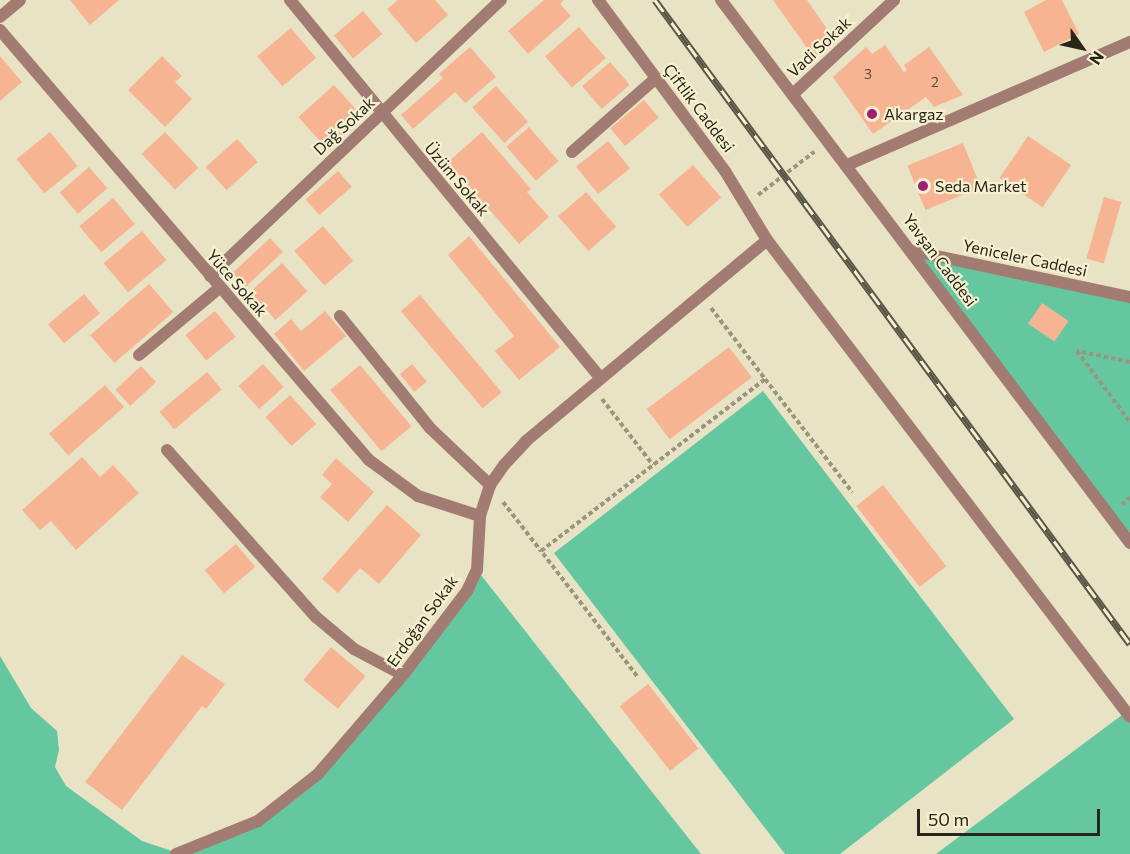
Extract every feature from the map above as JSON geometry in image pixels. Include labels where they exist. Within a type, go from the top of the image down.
[{"type":"street","points":[[0,17],[20,0]]},
{"type":"street","name":"Üzüm Sokak","points":[[290,0],[597,382]]},
{"type":"street","name":"Dağ Sokak","points":[[210,276],[501,0]]},
{"type":"street","name":"Çiftlik Caddesi","points":[[598,0],[745,204],[767,240],[1130,717]]},
{"type":"street","name":"Yavşan Caddesi","points":[[721,0],[913,251],[1130,543]]},
{"type":"street","name":"Vadi Sokak","points":[[793,94],[894,0]]},
{"type":"street","name":"Yüce Sokak","points":[[0,30],[219,288],[386,476],[437,504],[480,516]]},
{"type":"street","points":[[847,165],[1130,42]]},
{"type":"street","points":[[572,152],[656,78]]},
{"type":"street","name":"Erdoğan Sokak","points":[[176,854],[229,836],[288,801],[318,774],[403,675],[467,591],[477,570],[480,516],[490,485],[526,441],[767,240]]},
{"type":"street","name":"Yeniceler Caddesi","points":[[913,251],[1130,297]]},
{"type":"street","points":[[139,355],[219,288]]},
{"type":"street","points":[[340,316],[430,428],[490,485]]},
{"type":"street","points":[[167,450],[316,617],[354,649],[403,675]]},
{"type":"path","points":[[745,204],[829,140]]},
{"type":"path","points":[[701,295],[852,492]]},
{"type":"path","points":[[1130,362],[1077,351],[1130,422]]},
{"type":"path","points":[[541,551],[765,379]]},
{"type":"path","points":[[597,382],[653,465]]},
{"type":"path","points":[[490,485],[637,676]]},
{"type":"green space","points":[[913,251],[1130,297],[1130,543]]},
{"type":"green space","points":[[763,391],[1014,719],[840,854],[785,854],[554,553]]},
{"type":"green space","points":[[477,570],[701,854],[0,854],[0,656],[31,708],[57,731],[59,750],[55,767],[66,786],[142,841],[178,853],[288,801],[367,719]]},
{"type":"green space","points":[[1126,712],[1130,717],[1130,854],[936,854]]},
{"type":"building","points":[[70,0],[119,0],[90,25]]},
{"type":"building","points":[[398,0],[435,0],[448,15],[416,43],[387,9]]},
{"type":"building","points":[[544,0],[564,0],[560,4],[571,16],[528,54],[508,31]]},
{"type":"building","points":[[773,0],[807,0],[834,39],[814,58]]},
{"type":"building","points":[[1046,0],[1062,0],[1079,34],[1044,52],[1024,12]]},
{"type":"building","points":[[363,11],[382,34],[353,58],[334,35]]},
{"type":"building","points":[[579,27],[606,58],[572,87],[545,57]]},
{"type":"building","points":[[291,28],[316,58],[282,86],[257,56]]},
{"type":"building","points":[[885,45],[904,72],[907,70],[904,65],[929,47],[963,95],[934,107],[926,97],[873,134],[833,77],[866,47],[872,54]]},
{"type":"building","points":[[470,47],[496,77],[465,103],[455,92],[413,129],[401,115],[443,78],[439,74]]},
{"type":"building","points":[[0,56],[22,82],[0,101]]},
{"type":"building","points":[[162,56],[182,76],[175,82],[192,99],[165,127],[128,90]]},
{"type":"building","points":[[610,62],[630,85],[602,109],[582,86]]},
{"type":"building","points":[[334,85],[362,116],[326,148],[298,117]]},
{"type":"building","points":[[496,86],[528,122],[504,143],[472,107]]},
{"type":"building","points":[[644,100],[659,118],[625,146],[610,128]]},
{"type":"building","points":[[529,127],[559,161],[536,181],[506,147]]},
{"type":"building","points":[[50,132],[78,166],[44,193],[17,159]]},
{"type":"building","points":[[165,132],[198,168],[175,190],[142,154]]},
{"type":"building","points":[[482,132],[531,189],[527,192],[549,217],[519,244],[448,162]]},
{"type":"building","points":[[1028,136],[1071,165],[1043,207],[999,178]]},
{"type":"building","points":[[237,139],[258,162],[227,190],[206,167]]},
{"type":"building","points":[[608,141],[630,168],[598,194],[576,167]]},
{"type":"building","points":[[963,143],[981,188],[925,210],[907,165]]},
{"type":"building","points":[[693,165],[721,197],[687,227],[659,195]]},
{"type":"building","points":[[89,167],[107,188],[78,214],[60,193]]},
{"type":"building","points":[[338,171],[352,187],[319,215],[306,199]]},
{"type":"building","points":[[586,192],[616,227],[588,251],[558,216]]},
{"type":"building","points":[[1104,197],[1121,202],[1104,263],[1086,259]]},
{"type":"building","points":[[113,198],[135,224],[101,252],[79,226]]},
{"type":"building","points":[[323,226],[353,261],[324,286],[294,251]]},
{"type":"building","points":[[142,231],[166,260],[128,292],[104,263]]},
{"type":"building","points":[[469,236],[560,347],[519,380],[495,351],[514,336],[448,255]]},
{"type":"building","points":[[270,238],[283,252],[246,287],[233,273]]},
{"type":"building","points":[[282,263],[307,291],[275,320],[250,292]]},
{"type":"building","points":[[149,284],[173,312],[114,363],[90,335]]},
{"type":"building","points":[[84,294],[100,313],[64,343],[48,324]]},
{"type":"building","points":[[420,295],[502,392],[482,408],[401,311]]},
{"type":"building","points":[[1042,303],[1069,321],[1055,342],[1028,324]]},
{"type":"building","points":[[215,311],[236,337],[206,361],[185,335]]},
{"type":"building","points":[[325,311],[346,336],[304,371],[274,334],[291,319],[301,331]]},
{"type":"building","points":[[729,347],[752,377],[670,439],[647,409]]},
{"type":"building","points":[[263,364],[284,387],[259,409],[238,386]]},
{"type":"building","points":[[412,364],[427,382],[415,392],[400,374]]},
{"type":"building","points":[[360,365],[411,426],[382,451],[330,390]]},
{"type":"building","points":[[141,366],[156,382],[130,406],[115,390]]},
{"type":"building","points":[[207,372],[222,390],[174,429],[160,412]]},
{"type":"building","points":[[105,385],[124,407],[68,455],[49,434]]},
{"type":"building","points":[[290,395],[316,424],[292,446],[265,417]]},
{"type":"building","points":[[82,457],[100,477],[113,465],[139,493],[76,550],[51,521],[40,530],[22,510]]},
{"type":"building","points":[[336,458],[374,492],[348,522],[320,497],[332,484],[322,475]]},
{"type":"building","points":[[883,485],[946,566],[920,587],[856,506]]},
{"type":"building","points":[[387,505],[421,535],[379,584],[360,568],[338,593],[322,579]]},
{"type":"building","points":[[236,544],[255,567],[224,593],[205,570]]},
{"type":"building","points":[[331,647],[365,676],[338,709],[303,680]]},
{"type":"building","points":[[182,655],[225,684],[206,709],[202,706],[122,810],[85,782]]},
{"type":"building","points":[[648,684],[698,749],[670,771],[620,706]]},
{"type":"railway","points":[[655,0],[1130,644]]},
{"type":"place","name":"Akargaz","points":[[872,114]]},
{"type":"place","name":"Seda Market","points":[[923,186]]}]
